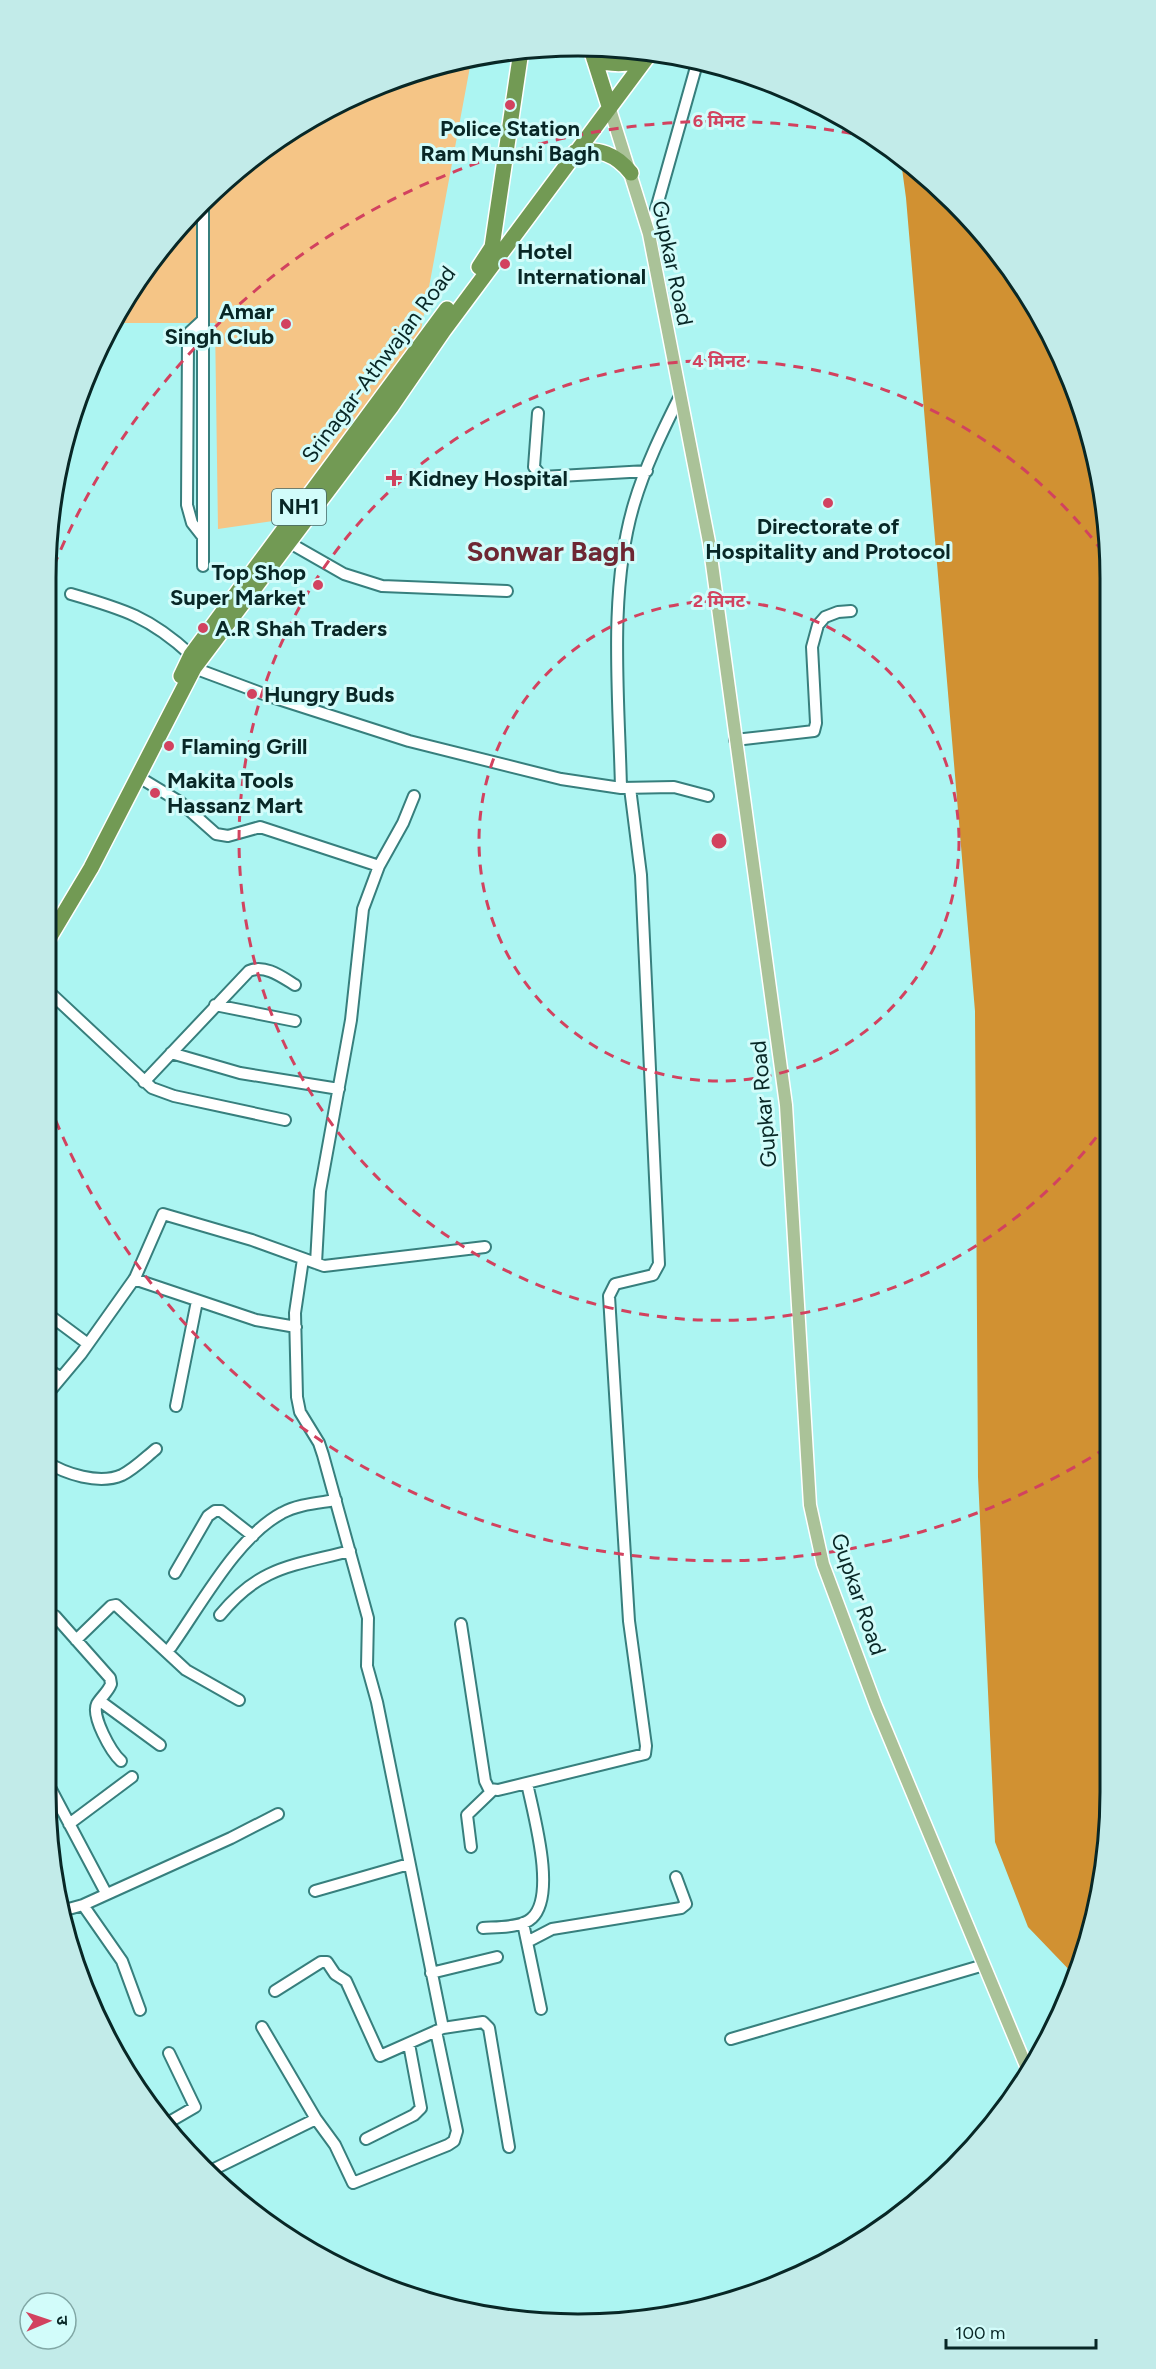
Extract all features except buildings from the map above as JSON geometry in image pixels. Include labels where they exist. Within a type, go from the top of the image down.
[{"type":"highway","points":[[593,56],[609,106]]},
{"type":"highway","points":[[598,57],[610,64],[627,64],[638,59]]},
{"type":"highway","points":[[493,256],[521,59]]},
{"type":"highway","name":"NH1","points":[[493,256],[645,60]]},
{"type":"highway","points":[[575,152],[602,151],[622,162],[631,173]]},
{"type":"highway","name":"Srinagar-Athwajan Road","points":[[56,927],[91,868],[192,661],[374,404],[493,256]]},
{"type":"highway","name":"Srinagar-Athwajan Road","points":[[192,661],[288,542],[415,372],[475,280]]},
{"type":"main road","name":"Gupkar Road","points":[[609,106],[649,234],[679,398],[709,542],[786,1105],[810,1505],[823,1564],[872,1695],[1024,2061]]},
{"type":"street","points":[[649,234],[695,69]]},
{"type":"street","points":[[203,215],[203,567]]},
{"type":"street","points":[[203,320],[190,332],[188,340],[187,505],[192,523],[203,537]]},
{"type":"street","points":[[471,1847],[467,1815],[493,1790],[638,1758],[646,1751],[628,1610],[609,1296],[615,1284],[645,1278],[657,1270],[659,1264],[640,875],[626,788],[617,687],[620,603],[627,533],[634,503],[679,398]]},
{"type":"street","points":[[538,413],[534,467],[542,477],[647,471]]},
{"type":"street","points":[[288,542],[344,574],[382,586],[507,591]]},
{"type":"street","points":[[71,594],[128,610],[150,622],[192,661],[269,696],[409,741],[561,779],[626,788],[674,787],[708,796]]},
{"type":"street","points":[[735,740],[806,734],[814,731],[816,723],[813,637],[825,617],[832,613],[851,611]]},
{"type":"street","points":[[137,776],[180,802],[216,834],[228,836],[260,827],[379,866]]},
{"type":"street","points":[[316,1263],[320,1191],[351,1020],[363,909],[379,866],[403,824],[414,796]]},
{"type":"street","points":[[144,1082],[249,970],[255,968],[270,971],[295,985]]},
{"type":"street","points":[[56,998],[144,1082],[174,1096],[285,1120]]},
{"type":"street","points":[[215,1005],[296,1021]]},
{"type":"street","points":[[171,1053],[240,1073],[339,1089]]},
{"type":"street","points":[[56,1385],[134,1280],[164,1214],[252,1240],[316,1263],[334,1266],[485,1246]]},
{"type":"street","points":[[262,2027],[316,2119],[335,2145],[353,2183],[454,2141],[457,2131],[431,1973],[379,1713],[367,1666],[368,1618],[319,1443],[300,1412],[296,1327],[303,1259]]},
{"type":"street","points":[[134,1280],[256,1320],[296,1327]]},
{"type":"street","points":[[176,1406],[197,1300]]},
{"type":"street","points":[[56,1320],[88,1344]]},
{"type":"street","points":[[56,1374],[62,1378]]},
{"type":"street","points":[[56,1467],[65,1472],[110,1478],[127,1472],[156,1449]]},
{"type":"street","points":[[171,1647],[223,1573],[264,1524],[285,1512],[336,1500]]},
{"type":"street","points":[[175,1573],[208,1516],[215,1511],[221,1511],[253,1536]]},
{"type":"street","points":[[220,1615],[247,1586],[266,1574],[350,1551]]},
{"type":"street","points":[[76,1640],[111,1606],[116,1605],[186,1670],[239,1700]]},
{"type":"street","points":[[56,1617],[111,1681],[96,1708],[111,1750],[121,1761]]},
{"type":"street","points":[[460,1624],[485,1781],[493,1790]]},
{"type":"street","points":[[100,1701],[160,1745]]},
{"type":"street","points":[[69,1824],[132,1777]]},
{"type":"street","points":[[483,1928],[523,1923],[537,1912],[543,1886],[540,1848],[527,1783]]},
{"type":"street","points":[[56,1800],[106,1893]]},
{"type":"street","points":[[69,1909],[83,1905],[231,1838],[278,1814]]},
{"type":"street","points":[[315,1891],[409,1864]]},
{"type":"street","points":[[527,1942],[552,1929],[621,1920],[681,1908],[686,1904],[676,1877]]},
{"type":"street","points":[[83,1905],[122,1961],[140,2010]]},
{"type":"street","points":[[523,1923],[541,2009]]},
{"type":"street","points":[[431,1973],[497,1957]]},
{"type":"street","points":[[274,1991],[321,1962],[327,1962],[335,1974],[346,1981],[378,2055],[385,2055],[439,2030],[483,2022],[489,2028],[509,2146]]},
{"type":"street","points":[[731,2039],[984,1965]]},
{"type":"street","points":[[366,2139],[414,2115],[421,2108],[409,2044]]},
{"type":"street","points":[[169,2053],[195,2107],[172,2120]]},
{"type":"street","points":[[217,2168],[316,2119]]},
{"type":"shaded area","points":[[470,67],[421,330],[280,520],[218,529],[215,323],[123,323],[163,260],[185,233],[233,185],[260,163],[347,109],[410,83]]},
{"type":"shaded area","points":[[902,168],[923,185],[971,233],[993,260],[1030,317],[1047,347],[1073,410],[1083,443],[1096,510],[1100,578],[1100,1791],[1096,1859],[1083,1926],[1069,1970],[1028,1927],[995,1842],[978,1477],[975,1011]]},
{"type":"place","name":"Police Station Ram Munshi Bagh","points":[[510,105]]},
{"type":"place","name":"Hotel International","points":[[505,264]]},
{"type":"place","name":"Amar Singh Club","points":[[286,324]]},
{"type":"place","name":"Kidney Hospital","points":[[394,478]]},
{"type":"place","name":"Directorate of Hospitality and Protocol","points":[[828,503]]},
{"type":"place","name":"Top Shop Super Market","points":[[318,585]]},
{"type":"place","name":"A.R Shah Traders","points":[[203,628]]},
{"type":"place","name":"Hungry Buds","points":[[252,694]]},
{"type":"place","name":"Flaming Grill","points":[[169,746]]},
{"type":"place","name":"Makita Tools Hassanz Mart","points":[[155,793]]},
{"type":"district","name":"Sonwar Bagh","points":[[551,551]]}]
